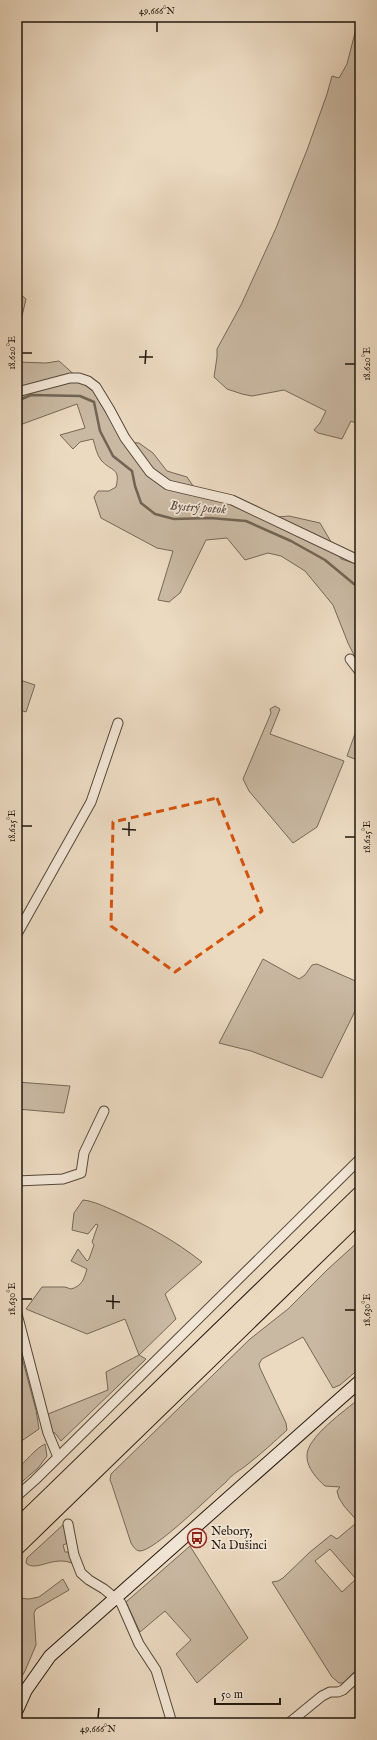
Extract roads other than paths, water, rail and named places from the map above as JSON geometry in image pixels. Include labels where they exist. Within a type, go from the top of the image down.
[{"type":"highway","points":[[17,1527],[360,1194]]},
{"type":"highway","points":[[17,1547],[360,1214]]},
{"type":"main road","points":[[17,1710],[26,1690],[50,1656],[360,1381]]},
{"type":"street","points":[[17,392],[70,378],[79,378],[88,381],[96,388],[125,438],[150,472],[168,485],[232,500],[360,560]]},
{"type":"street","points":[[350,659],[360,672]]},
{"type":"street","points":[[17,934],[91,802],[118,723]]},
{"type":"street","points":[[17,1181],[62,1179],[81,1173],[84,1153],[104,1111]]},
{"type":"street","points":[[17,1496],[360,1159]]},
{"type":"street","points":[[17,1314],[48,1434],[58,1457]]},
{"type":"street","points":[[68,1524],[74,1555],[81,1573],[116,1597],[121,1603],[139,1644],[156,1670],[172,1723]]},
{"type":"street","points":[[289,1723],[322,1696],[330,1692],[338,1692],[343,1690],[360,1674]]},
{"type":"waterway","name":"Bystrý potok","points":[[17,401],[31,395],[80,396],[94,402],[100,431],[113,456],[132,471],[141,503],[155,514],[174,519],[210,518],[246,521],[291,541],[325,560],[360,589]]},
{"type":"place","name":"Nebory, Na Dušinci","points":[[197,1538]]}]
